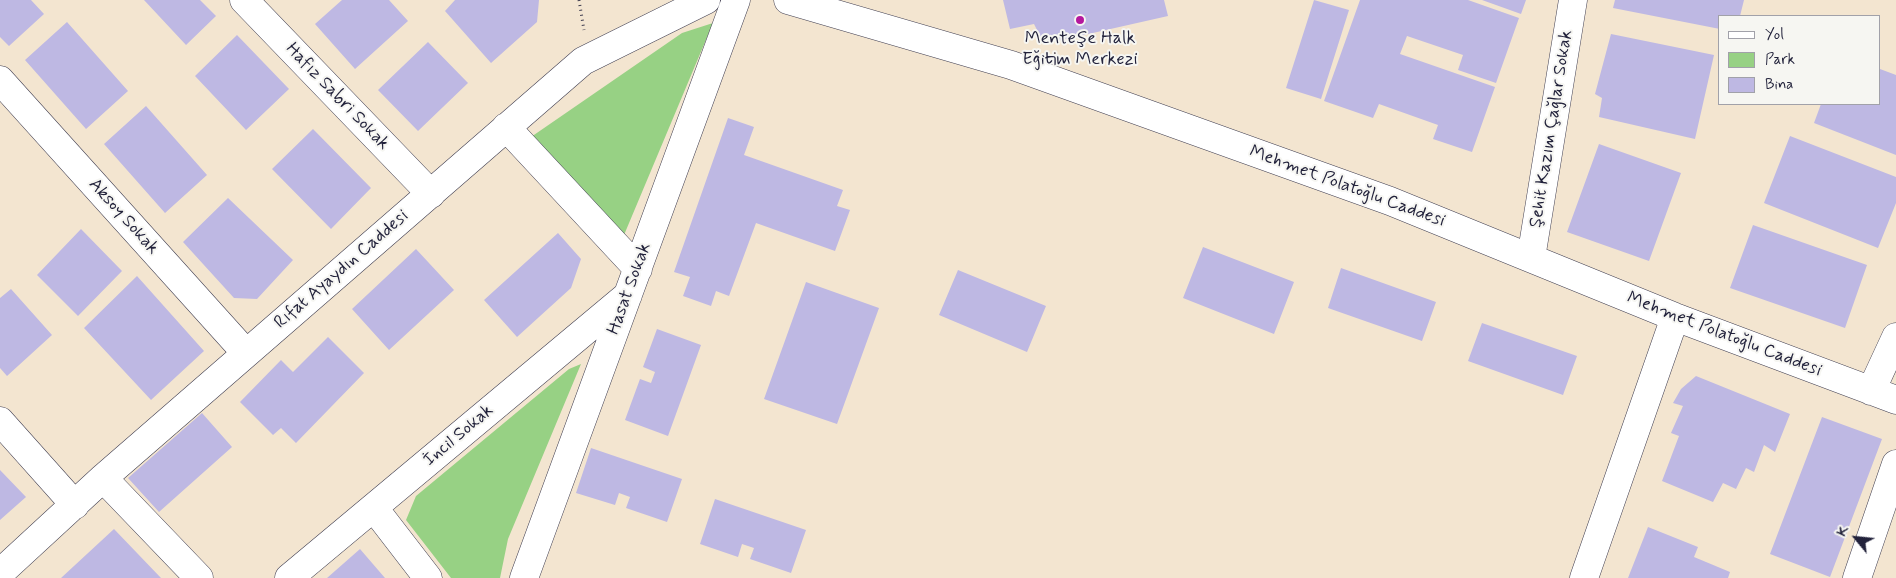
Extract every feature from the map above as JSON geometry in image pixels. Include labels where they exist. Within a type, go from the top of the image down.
[{"type":"street","name":"Hafız Sabri Sokak","points":[[244,0],[430,194]]},
{"type":"street","name":"Hasat Sokak","points":[[524,578],[736,0]]},
{"type":"street","name":"Mehmet Polatoğlu Caddesi","points":[[788,0],[1011,66],[1390,201],[1675,317],[1896,400]]},
{"type":"street","name":"Şehit Kazım Çağlar Sokak","points":[[1531,258],[1573,0]]},
{"type":"street","name":"Rıfat Ayaydın Caddesi","points":[[0,572],[103,478],[583,61],[701,1]]},
{"type":"street","name":"Aksoy Sokak","points":[[0,80],[246,353]]},
{"type":"street","points":[[506,127],[638,269]]},
{"type":"street","name":"İncil Sokak","points":[[289,578],[629,294]]},
{"type":"street","points":[[1584,578],[1675,317]]},
{"type":"street","points":[[1871,391],[1896,337]]},
{"type":"street","points":[[0,421],[75,505]]},
{"type":"street","points":[[1857,578],[1896,464]]},
{"type":"street","points":[[103,478],[199,578]]},
{"type":"street","points":[[374,508],[428,578]]},
{"type":"green space","points":[[713,23],[624,235],[531,137],[682,33]]},
{"type":"green space","points":[[581,364],[508,539],[500,578],[451,578],[406,520],[416,496],[569,369]]},
{"type":"building","points":[[0,0],[31,0],[44,14],[9,46],[0,37]]},
{"type":"building","points":[[144,0],[200,0],[216,16],[186,45]]},
{"type":"building","points":[[342,0],[389,0],[408,21],[355,69],[315,24]]},
{"type":"building","points":[[455,0],[539,0],[537,22],[491,63],[445,11]]},
{"type":"building","name":"Menteşe Halk Eğitim Merkezi","points":[[1003,0],[1164,0],[1168,16],[1044,44],[1034,24],[1010,29]]},
{"type":"building","points":[[1314,0],[1349,10],[1321,99],[1286,88]]},
{"type":"building","points":[[1360,0],[1468,0],[1519,18],[1496,83],[1458,70],[1463,55],[1407,36],[1400,54],[1495,87],[1472,152],[1433,139],[1438,125],[1379,104],[1373,118],[1324,101]]},
{"type":"building","points":[[1482,0],[1526,0],[1521,14]]},
{"type":"building","points":[[1615,0],[1744,0],[1740,15],[1718,15],[1718,29],[1613,8]]},
{"type":"building","points":[[67,22],[128,91],[86,129],[25,60]]},
{"type":"building","points":[[1611,34],[1714,55],[1695,139],[1599,117],[1602,98],[1595,94]]},
{"type":"building","points":[[237,35],[289,89],[246,130],[195,76]]},
{"type":"building","points":[[428,42],[468,83],[418,131],[378,90]]},
{"type":"building","points":[[1881,69],[1896,75],[1896,155],[1814,123],[1821,105],[1881,105]]},
{"type":"building","points":[[146,106],[207,175],[165,213],[104,144]]},
{"type":"building","points":[[728,118],[754,127],[744,155],[843,190],[837,206],[850,210],[835,251],[756,223],[729,296],[716,291],[711,306],[683,296],[690,277],[674,272]]},
{"type":"building","points":[[313,129],[371,188],[331,229],[272,169]]},
{"type":"building","points":[[1790,136],[1896,177],[1896,203],[1878,248],[1764,203]]},
{"type":"building","points":[[1599,144],[1681,173],[1649,261],[1567,232]]},
{"type":"building","points":[[228,198],[293,260],[257,299],[234,298],[183,242]]},
{"type":"building","points":[[1753,225],[1867,265],[1845,328],[1730,288]]},
{"type":"building","points":[[81,229],[122,271],[78,316],[37,275]]},
{"type":"building","points":[[558,233],[581,259],[571,288],[517,337],[484,300]]},
{"type":"building","points":[[1203,247],[1294,282],[1274,334],[1183,298]]},
{"type":"building","points":[[416,249],[454,290],[389,350],[352,309]]},
{"type":"building","points":[[1341,268],[1436,302],[1422,341],[1328,308]]},
{"type":"building","points":[[958,270],[1046,306],[1027,352],[939,315]]},
{"type":"building","points":[[137,276],[204,351],[151,400],[84,328]]},
{"type":"building","points":[[806,282],[879,308],[837,424],[764,399]]},
{"type":"building","points":[[11,289],[52,335],[7,376],[0,368],[0,298]]},
{"type":"building","points":[[1482,323],[1577,356],[1563,395],[1468,361]]},
{"type":"building","points":[[657,329],[701,345],[668,436],[625,420],[640,379],[651,383],[655,372],[643,367]]},
{"type":"building","points":[[328,337],[364,373],[296,443],[281,428],[273,435],[240,402],[281,360],[293,372]]},
{"type":"building","points":[[1696,376],[1790,414],[1775,452],[1764,445],[1754,472],[1746,468],[1736,489],[1723,483],[1713,502],[1662,481],[1679,436],[1671,433],[1683,406],[1673,403],[1681,389]]},
{"type":"building","points":[[202,413],[232,447],[159,512],[128,478]]},
{"type":"building","points":[[1822,417],[1882,439],[1830,577],[1770,554]]},
{"type":"building","points":[[591,448],[682,479],[667,522],[626,508],[630,497],[619,493],[615,505],[576,493]]},
{"type":"building","points":[[0,470],[26,497],[0,520]]},
{"type":"building","points":[[715,499],[806,530],[791,573],[750,559],[754,548],[742,544],[738,557],[700,544]]},
{"type":"building","points":[[1648,527],[1698,547],[1694,557],[1730,572],[1728,578],[1628,578]]},
{"type":"building","points":[[114,529],[161,578],[61,578]]},
{"type":"building","points":[[360,549],[385,578],[327,578]]},
{"type":"place","name":"Menteşe Halk Eğitim Merkezi","points":[[1080,20]]}]
